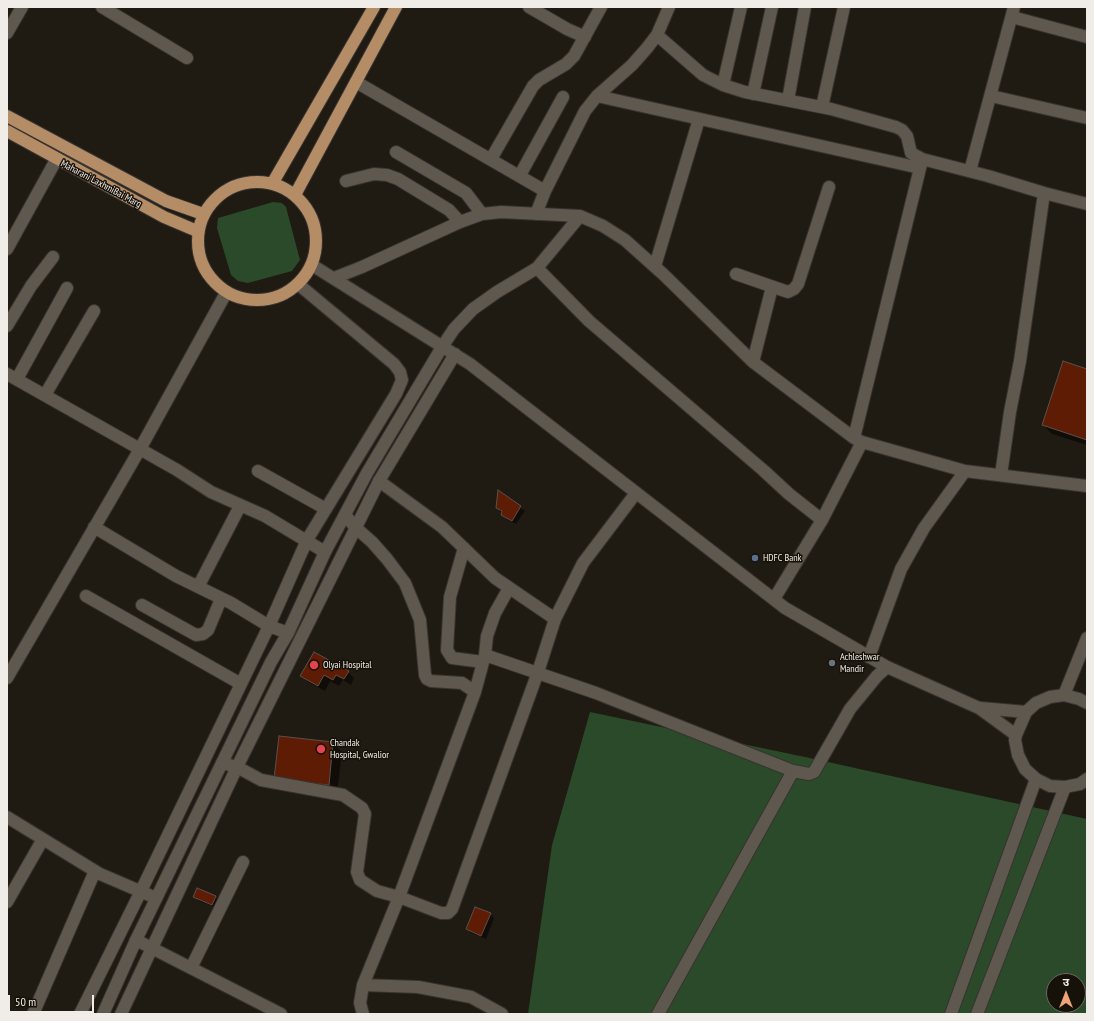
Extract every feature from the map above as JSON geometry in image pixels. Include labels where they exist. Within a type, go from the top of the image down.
[{"type":"main road","points":[[272,184],[374,7]]},
{"type":"main road","points":[[295,195],[396,7]]},
{"type":"main road","points":[[7,116],[166,201],[203,214]]},
{"type":"main road","name":"Maharani LaxhmiBai Marg","points":[[7,131],[56,160],[164,217],[197,231]]},
{"type":"main road","points":[[256,181],[272,184],[295,195],[308,211],[316,229],[316,250],[312,265],[298,284],[282,295],[264,300],[244,300],[226,293],[212,281],[202,266],[197,249],[197,231],[203,214],[212,201],[225,190],[256,181]]},
{"type":"street","points":[[7,33],[22,7]]},
{"type":"street","points":[[102,7],[187,58]]},
{"type":"street","points":[[529,7],[584,37]]},
{"type":"street","points":[[491,159],[533,86],[539,80],[566,64],[574,56],[601,7]]},
{"type":"street","points":[[536,214],[545,191],[585,111],[597,96],[632,65],[657,34],[669,7]]},
{"type":"street","points":[[723,85],[741,7]]},
{"type":"street","points":[[753,94],[772,7]]},
{"type":"street","points":[[788,100],[805,7]]},
{"type":"street","points":[[822,107],[844,7]]},
{"type":"street","points":[[970,171],[1013,12],[1087,37]]},
{"type":"street","points":[[657,34],[703,75],[723,85],[753,94],[822,107],[896,127],[902,130],[907,136],[911,153],[921,164]]},
{"type":"street","points":[[356,82],[520,175],[545,191]]},
{"type":"street","points":[[597,96],[699,119],[921,164],[970,171],[1087,204]]},
{"type":"street","points":[[991,96],[1087,118]]},
{"type":"street","points":[[520,175],[563,97]]},
{"type":"street","points":[[655,266],[699,119]]},
{"type":"street","points":[[396,152],[466,193],[482,214]]},
{"type":"street","points":[[7,249],[56,160]]},
{"type":"street","points":[[774,600],[822,520],[858,440],[921,164]]},
{"type":"street","points":[[346,181],[374,174],[387,175],[398,179],[449,210],[460,222]]},
{"type":"street","points":[[736,274],[788,292],[794,289],[798,284],[829,187]]},
{"type":"street","points":[[1001,475],[1010,412],[1020,361],[1044,193]]},
{"type":"street","points":[[334,278],[362,267],[460,222],[482,214],[501,212],[580,216],[603,226],[625,240],[655,266],[754,362],[858,440],[965,471],[1087,486]]},
{"type":"street","points":[[103,1014],[156,898],[271,662],[288,633],[326,552],[367,473],[442,347],[454,329],[473,309],[497,292],[537,268],[580,216]]},
{"type":"street","points":[[7,326],[30,286],[52,257]]},
{"type":"street","points":[[312,265],[470,364],[785,608],[887,667],[979,708],[1016,735]]},
{"type":"street","points":[[537,268],[589,320],[789,494],[822,520]]},
{"type":"street","points":[[80,1014],[269,626],[307,540],[396,394],[402,380],[400,372],[394,364],[298,284]]},
{"type":"street","points":[[754,362],[772,287]]},
{"type":"street","points":[[67,288],[12,376],[140,449],[211,492],[265,516],[326,552]]},
{"type":"street","points":[[8,672],[140,449],[226,293]]},
{"type":"street","points":[[45,395],[94,311]]},
{"type":"street","points":[[121,1014],[237,767],[379,481],[455,354]]},
{"type":"street","points":[[258,471],[326,509]]},
{"type":"street","points":[[870,657],[902,569],[924,528],[965,471]]},
{"type":"street","points":[[379,481],[442,527],[477,562],[509,588],[555,619]]},
{"type":"street","points":[[222,763],[237,767],[261,780],[343,795],[362,808],[365,819],[357,872],[360,880],[376,891],[399,897],[441,913],[448,913],[452,909],[538,672],[555,619],[583,563],[636,493]]},
{"type":"street","points":[[198,587],[240,506]]},
{"type":"street","points":[[345,515],[356,528],[372,542],[405,583],[420,620],[425,675],[427,678],[431,681],[462,683],[475,692]]},
{"type":"street","points":[[94,527],[176,576],[222,599],[269,626],[288,633]]},
{"type":"street","points":[[464,548],[450,597],[447,650],[452,658],[484,659],[538,672],[596,693],[793,771],[809,774],[814,772],[850,709],[877,676],[887,667]]},
{"type":"street","points":[[363,1014],[360,1003],[363,986],[399,897],[475,692],[484,659],[487,636],[495,613],[509,588]]},
{"type":"street","points":[[86,596],[241,684]]},
{"type":"street","points":[[142,605],[196,634],[203,634],[208,630],[222,599]]},
{"type":"street","points":[[1064,696],[1087,638]]},
{"type":"street","points":[[1087,703],[1079,698],[1064,696],[1050,697],[1036,703],[1026,712],[1016,735],[1018,755],[1024,769],[1036,779],[1050,786],[1065,787],[1080,784],[1087,779]]},
{"type":"street","points":[[979,708],[1026,712]]},
{"type":"street","points":[[658,1014],[793,771]]},
{"type":"street","points":[[950,1014],[1036,779]]},
{"type":"street","points":[[977,1014],[1065,787]]},
{"type":"street","points":[[7,817],[95,871],[156,898]]},
{"type":"street","points":[[8,897],[43,839]]},
{"type":"street","points":[[191,968],[243,862]]},
{"type":"street","points":[[33,1014],[95,871]]},
{"type":"street","points":[[136,940],[282,1014]]},
{"type":"street","points":[[363,986],[418,987],[471,997],[502,1014]]},
{"type":"green space","points":[[273,202],[282,203],[286,207],[300,260],[292,271],[248,283],[238,281],[231,275],[217,228],[218,218]]},
{"type":"green space","points":[[590,712],[805,757],[1087,819],[1087,1014],[528,1014],[552,845]]},
{"type":"building","points":[[1063,361],[1087,369],[1087,440],[1042,425]]},
{"type":"building","points":[[498,490],[521,506],[512,521],[501,515],[502,511],[496,508]]},
{"type":"building","points":[[314,652],[349,671],[344,679],[336,675],[333,680],[324,675],[318,686],[300,676]]},
{"type":"building","points":[[279,736],[333,742],[329,785],[274,779]]},
{"type":"building","points":[[197,888],[216,896],[212,905],[193,897]]},
{"type":"building","points":[[475,907],[491,913],[481,936],[466,929]]},
{"type":"place","name":"HDFC Bank","points":[[755,558]]},
{"type":"place","name":"Achleshwar Mandir","points":[[832,663]]},
{"type":"place","name":"Olyai Hospital","points":[[314,665]]},
{"type":"place","name":"Chandak Hospital, Gwalior","points":[[321,749]]}]
